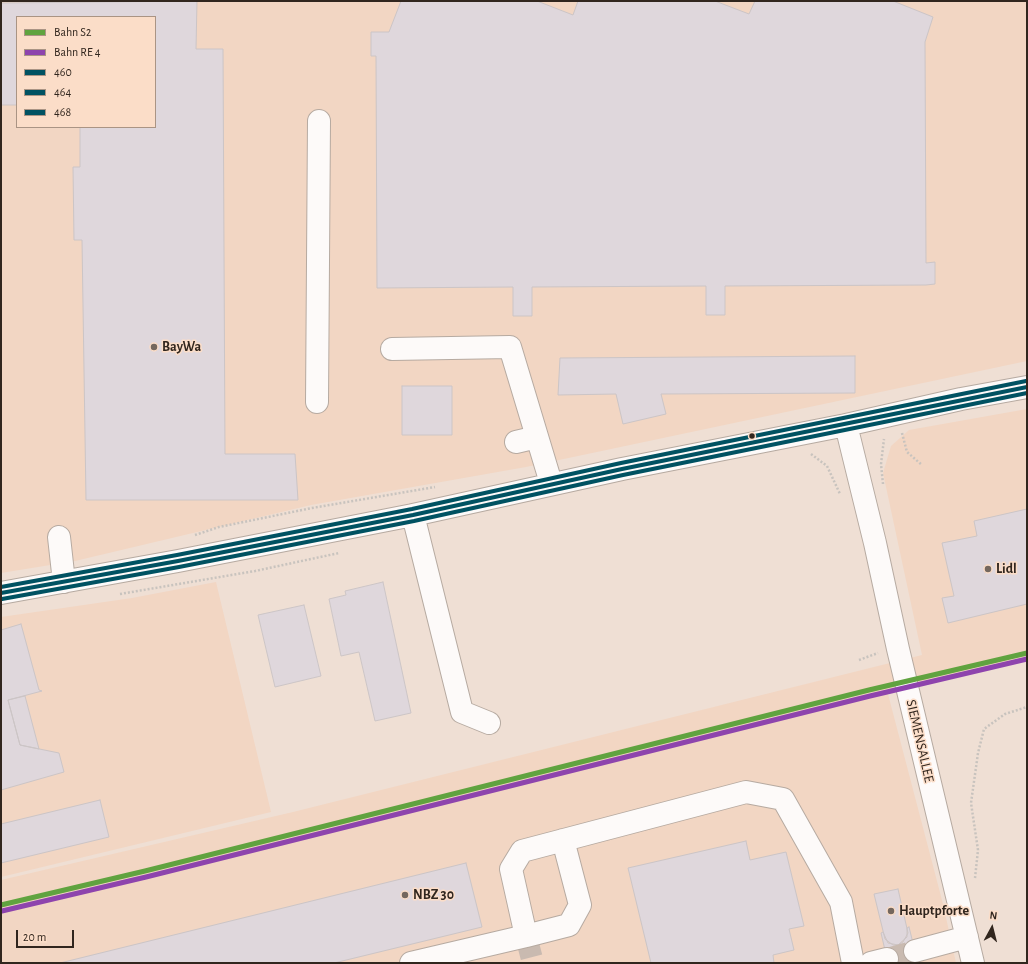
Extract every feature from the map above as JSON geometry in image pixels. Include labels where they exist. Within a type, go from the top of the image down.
[{"type":"street","points":[[317,402],[319,121]]},
{"type":"street","points":[[392,349],[510,347],[551,483]]},
{"type":"street","points":[[1,593],[413,515],[551,483],[746,443],[846,425],[961,399],[1027,387]]},
{"type":"street","name":"SIEMENSALLEE","points":[[846,425],[973,963]]},
{"type":"street","points":[[516,442],[537,438]]},
{"type":"street","points":[[413,515],[462,712],[489,723]]},
{"type":"street","points":[[59,537],[64,582]]},
{"type":"street","points":[[526,936],[511,870],[522,851],[746,792],[783,799],[840,902],[853,963]]},
{"type":"street","points":[[411,963],[569,925],[580,905],[563,840]]},
{"type":"street","points":[[915,951],[966,937]]},
{"type":"path","points":[[901,429],[907,452],[922,465]]},
{"type":"path","points":[[859,660],[884,651]]},
{"type":"path","points":[[975,884],[978,850],[971,803],[978,753],[984,729],[1005,714],[1027,707]]},
{"type":"shaded area","points":[[1,1],[1027,1],[1027,361],[526,467],[311,505],[75,561],[1,573]]},
{"type":"shaded area","points":[[1027,409],[1027,660],[888,694],[943,904],[956,963],[1,963],[1,880],[293,812],[922,655],[883,473],[891,446],[909,430]]},
{"type":"shaded area","points":[[216,582],[271,812],[1,877],[1,617],[132,598]]},
{"type":"building","name":"BayWa","points":[[197,1],[196,49],[223,49],[225,454],[295,454],[298,500],[86,500],[82,240],[74,240],[73,167],[80,167],[80,128],[156,128],[156,16],[16,16],[16,105],[1,105],[1,3]]},
{"type":"building","points":[[401,1],[537,1],[573,15],[578,1],[715,1],[749,14],[755,1],[893,1],[933,17],[925,42],[926,263],[935,262],[935,284],[725,286],[725,315],[706,315],[706,286],[532,287],[532,316],[513,316],[513,287],[377,288],[376,56],[371,56],[371,32],[389,32]]},
{"type":"building","points":[[855,356],[855,393],[661,394],[666,414],[623,424],[616,394],[558,395],[560,358]]},
{"type":"building","points":[[402,386],[452,386],[452,435],[402,435]]},
{"type":"building","name":"Lidl","points":[[1027,509],[1027,604],[948,623],[942,598],[954,596],[942,543],[977,536],[974,521]]},
{"type":"building","points":[[383,582],[411,713],[375,721],[359,652],[341,656],[329,599],[346,595],[345,591]]},
{"type":"building","points":[[304,605],[321,676],[275,687],[258,615]]},
{"type":"building","points":[[21,624],[39,690],[42,691],[8,700],[20,745],[59,753],[64,772],[1,790],[1,630]]},
{"type":"building","points":[[25,696],[39,749],[20,745],[8,700]]},
{"type":"building","points":[[100,800],[109,837],[1,863],[1,824]]},
{"type":"building","points":[[746,841],[750,860],[786,852],[804,926],[789,929],[794,950],[773,955],[774,963],[651,963],[628,868]]},
{"type":"building","name":"NBZ 30","points":[[466,863],[482,927],[334,963],[60,963]]},
{"type":"building","name":"Hauptpforte","points":[[898,889],[908,933],[903,942],[898,945],[893,945],[885,939],[874,894]]},
{"type":"building","points":[[909,927],[918,963],[888,963],[881,933],[883,932],[888,943],[898,945],[907,937],[907,928]]},
{"type":"tunnel","points":[[526,936],[533,963]]},
{"type":"tunnel","points":[[887,959],[915,951]]},
{"type":"rail line","name":"S2","points":[[1,905],[145,871],[869,690],[1027,653]]},
{"type":"transit line","name":"468","points":[[1,587],[177,555],[412,509],[621,463],[1026,381]]},
{"type":"transit line","name":"460","points":[[1,593],[178,561],[413,515],[622,469],[1027,387]]},
{"type":"transit line","name":"464","points":[[2,599],[179,567],[414,521],[623,475],[1027,393]]},
{"type":"transit line","points":[[2,911],[146,877],[870,696],[1027,659]]},
{"type":"place","name":"BayWa","points":[[154,347]]},
{"type":"place","name":"Lidl","points":[[988,569]]},
{"type":"place","name":"NBZ 30","points":[[405,895]]},
{"type":"place","name":"Hauptpforte","points":[[891,911]]}]
